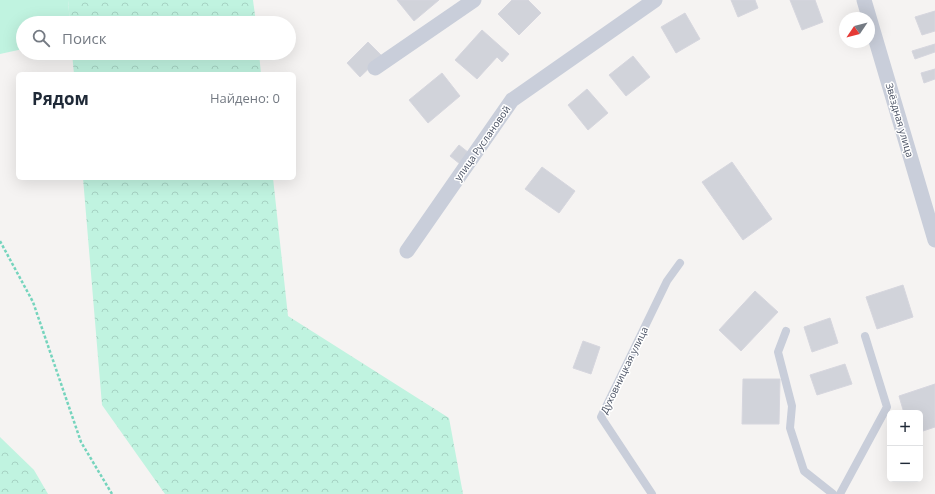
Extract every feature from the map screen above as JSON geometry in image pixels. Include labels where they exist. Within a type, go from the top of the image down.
[{"type":"street","points":[[375,68],[474,0]]},
{"type":"street","name":"улица Руслановой","points":[[407,251],[512,100],[655,0]]},
{"type":"street","name":"Звёздная улица","points":[[864,0],[935,240]]},
{"type":"lane","name":"Духовницкая улица","points":[[652,494],[601,417],[667,281],[680,263]]},
{"type":"lane","points":[[786,331],[778,352],[792,406],[790,428],[804,471],[833,494]]},
{"type":"lane","points":[[840,494],[887,407],[865,336]]},
{"type":"path","points":[[0,241],[33,302],[81,442],[112,494]]},
{"type":"green space","points":[[0,0],[68,0],[69,16],[16,16],[16,51],[0,54]]},
{"type":"green space","points":[[68,0],[253,0],[255,16],[69,16]]},
{"type":"green space","points":[[73,60],[260,60],[261,72],[74,72]]},
{"type":"green space","points":[[83,180],[273,180],[288,316],[449,418],[463,494],[165,494],[102,405]]},
{"type":"green space","points":[[0,437],[34,470],[48,494],[0,494]]},
{"type":"building","points":[[397,0],[439,0],[414,21]]},
{"type":"building","points":[[512,0],[528,0],[541,13],[519,35],[498,14]]},
{"type":"building","points":[[731,0],[755,0],[758,8],[738,17]]},
{"type":"building","points":[[790,0],[815,0],[823,22],[802,30]]},
{"type":"building","points":[[935,11],[935,31],[922,35],[915,17]]},
{"type":"building","points":[[685,13],[700,39],[676,53],[661,27]]},
{"type":"building","points":[[482,30],[509,54],[502,62],[497,57],[477,79],[455,60]]},
{"type":"building","points":[[368,42],[382,56],[360,77],[347,63]]},
{"type":"building","points":[[935,44],[935,52],[915,59],[912,51]]},
{"type":"building","points":[[633,56],[650,77],[626,96],[609,75]]},
{"type":"building","points":[[935,69],[935,79],[924,83],[921,73]]},
{"type":"building","points":[[442,73],[460,96],[428,123],[409,100]]},
{"type":"building","points":[[587,89],[608,113],[588,130],[568,105]]},
{"type":"building","points":[[459,145],[469,153],[460,164],[450,156]]},
{"type":"building","points":[[732,162],[772,219],[743,240],[702,182]]},
{"type":"building","points":[[542,167],[575,191],[559,213],[525,189]]},
{"type":"building","points":[[903,285],[913,317],[877,329],[866,297]]},
{"type":"building","points":[[755,291],[778,312],[741,351],[719,330]]},
{"type":"building","points":[[830,318],[838,343],[812,352],[804,327]]},
{"type":"building","points":[[583,341],[600,347],[591,374],[573,368]]},
{"type":"building","points":[[845,364],[852,384],[817,395],[810,375]]},
{"type":"building","points":[[743,379],[780,379],[779,424],[742,424]]},
{"type":"building","points":[[935,384],[935,427],[923,431],[923,410],[903,410],[899,396]]}]
